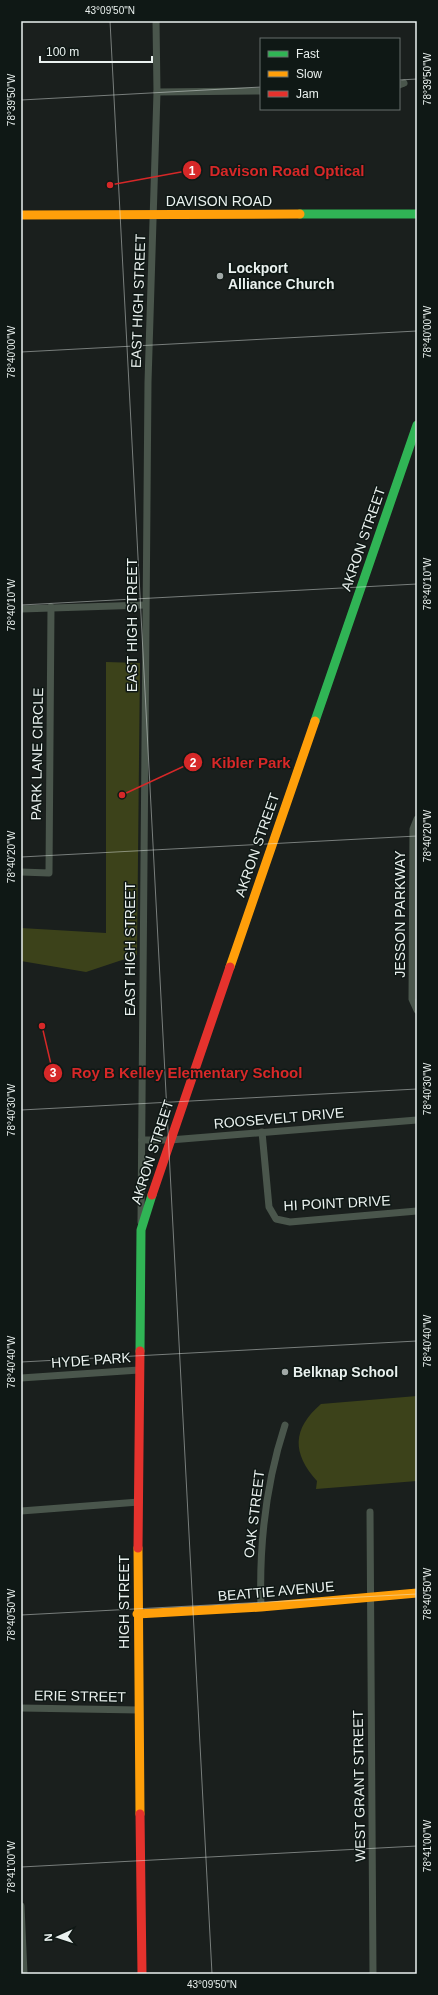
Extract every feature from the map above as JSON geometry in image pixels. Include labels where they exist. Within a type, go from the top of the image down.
[{"type":"main road","name":"DAVISON ROAD","points":[[21,215],[154,216],[417,214]]},
{"type":"main road","name":"AKRON STREET","points":[[141,1230],[170,1140],[417,425]]},
{"type":"main road","name":"HIGH STREET","points":[[141,1230],[137,1614],[142,1974]]},
{"type":"main road","name":"BEATTIE AVENUE","points":[[137,1614],[262,1607],[417,1593]]},
{"type":"street","name":"EAST HIGH STREET","points":[[141,1230],[148,382],[157,92],[156,21]]},
{"type":"street","points":[[157,92],[260,91]]},
{"type":"street","points":[[21,609],[146,604]]},
{"type":"street","name":"PARK LANE CIRCLE","points":[[21,872],[49,872],[51,607]]},
{"type":"street","name":"JESSON PARKWAY","points":[[417,819],[414,829],[412,999],[417,1010]]},
{"type":"street","name":"ROOSEVELT DRIVE","points":[[142,1140],[170,1140],[417,1120]]},
{"type":"street","name":"HI POINT DRIVE","points":[[262,1132],[269,1207],[276,1219],[290,1222],[417,1211]]},
{"type":"street","name":"HYDE PARK","points":[[21,1378],[139,1370]]},
{"type":"street","name":"OAK STREET","points":[[262,1607],[261,1560],[265,1516],[274,1462],[285,1425]]},
{"type":"street","points":[[21,1511],[139,1502]]},
{"type":"street","name":"WEST GRANT STREET","points":[[370,1512],[373,1974]]},
{"type":"street","name":"ERIE STREET","points":[[21,1708],[139,1710]]},
{"type":"street","points":[[21,1906],[24,1974]]},
{"type":"green space","points":[[106,662],[140,663],[137,955],[86,972],[21,961],[21,928],[106,933]]},
{"type":"green space","points":[[417,1396],[417,1481],[316,1489],[317,1481],[303,1461],[299,1441],[300,1432],[311,1413],[321,1404]]},
{"type":"traffic: fast","points":[[300,214],[417,214]]},
{"type":"traffic: fast","points":[[315,721],[417,425]]},
{"type":"traffic: fast","points":[[140,1351],[141,1230],[152,1195]]},
{"type":"traffic: slow","points":[[21,215],[300,214]]},
{"type":"traffic: slow","points":[[230,967],[315,721]]},
{"type":"traffic: slow","points":[[138,1548],[140,1814]]},
{"type":"traffic: slow","points":[[137,1614],[261,1607],[417,1593]]},
{"type":"traffic: jam","points":[[152,1195],[230,967]]},
{"type":"traffic: jam","points":[[138,1548],[140,1351]]},
{"type":"traffic: jam","points":[[140,1814],[142,1974]]},
{"type":"place","name":"Davison Road Optical","points":[[110,185]]},
{"type":"place","name":"Lockport Alliance Church","points":[[220,276]]},
{"type":"place","name":"Kibler Park","points":[[122,795]]},
{"type":"place","name":"Roy B Kelley Elementary School","points":[[42,1026]]},
{"type":"place","name":"Belknap School","points":[[285,1372]]}]
